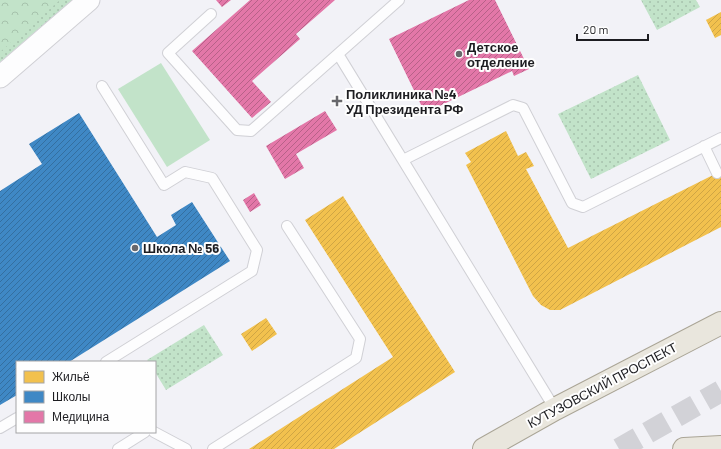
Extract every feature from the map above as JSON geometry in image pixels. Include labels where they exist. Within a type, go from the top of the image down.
[{"type":"main road","name":"КУТУЗОВСКИЙ ПРОСПЕКТ","points":[[484,449],[555,409],[721,324]]},
{"type":"main road","points":[[684,449],[721,447]]},
{"type":"street","points":[[0,77],[89,0]]},
{"type":"lane","points":[[211,14],[168,53],[237,130],[251,131],[399,0]]},
{"type":"lane","points":[[338,54],[555,409]]},
{"type":"lane","points":[[102,86],[164,186],[185,172],[212,178],[257,250],[252,271],[108,361]]},
{"type":"lane","points":[[404,160],[513,105],[523,108],[572,203],[583,207],[721,138]]},
{"type":"lane","points":[[704,146],[717,173]]},
{"type":"lane","points":[[213,449],[356,358],[360,339],[287,226]]},
{"type":"lane","points":[[0,428],[16,419]]},
{"type":"lane","points":[[118,449],[143,433]]},
{"type":"lane","points":[[156,433],[186,449]]},
{"type":"green space","points":[[0,0],[72,0],[0,62]]},
{"type":"green space","points":[[0,0],[60,0],[0,52]]},
{"type":"green space","points":[[641,0],[696,0],[700,7],[657,30]]},
{"type":"green space","points":[[161,63],[210,140],[167,167],[118,89]]},
{"type":"green space","points":[[638,75],[670,140],[591,179],[558,114]]},
{"type":"green space","points":[[204,325],[223,355],[166,390],[156,374],[156,361],[147,360]]},
{"type":"building: Жильё","points":[[721,12],[721,35],[715,38],[706,20]]},
{"type":"building: Жильё","points":[[506,131],[518,156],[526,152],[534,166],[526,169],[568,248],[721,171],[721,227],[560,310],[550,310],[541,305],[533,296],[466,165],[471,162],[465,153]]},
{"type":"building: Жильё","points":[[343,196],[455,372],[334,449],[249,449],[393,357],[305,220]]},
{"type":"building: Жильё","points":[[266,318],[277,334],[252,351],[241,334]]},
{"type":"building: Школы","points":[[79,113],[157,237],[176,225],[171,215],[192,202],[230,261],[71,361],[16,361],[16,396],[0,405],[0,191],[42,164],[29,144]]},
{"type":"building: Медицина","points":[[216,0],[231,0],[222,7]]},
{"type":"building: Медицина","points":[[250,0],[335,0],[296,34],[300,39],[252,81],[271,102],[252,118],[192,51]]},
{"type":"building: Медицина","name":"Детское отделение","points":[[469,0],[495,0],[529,69],[514,76],[512,71],[425,113],[389,39]]},
{"type":"building: Медицина","points":[[325,111],[337,130],[296,154],[304,168],[285,179],[266,146]]},
{"type":"building: Медицина","points":[[254,193],[261,205],[250,212],[243,200]]},
{"type":"tunnel","points":[[619,449],[721,391]]},
{"type":"place","name":"Детское отделение","points":[[459,54]]},
{"type":"place","name":"Поликлиника №4 УД Президента РФ","points":[[337,101]]},
{"type":"place","name":"Школа № 56","points":[[135,248]]}]
